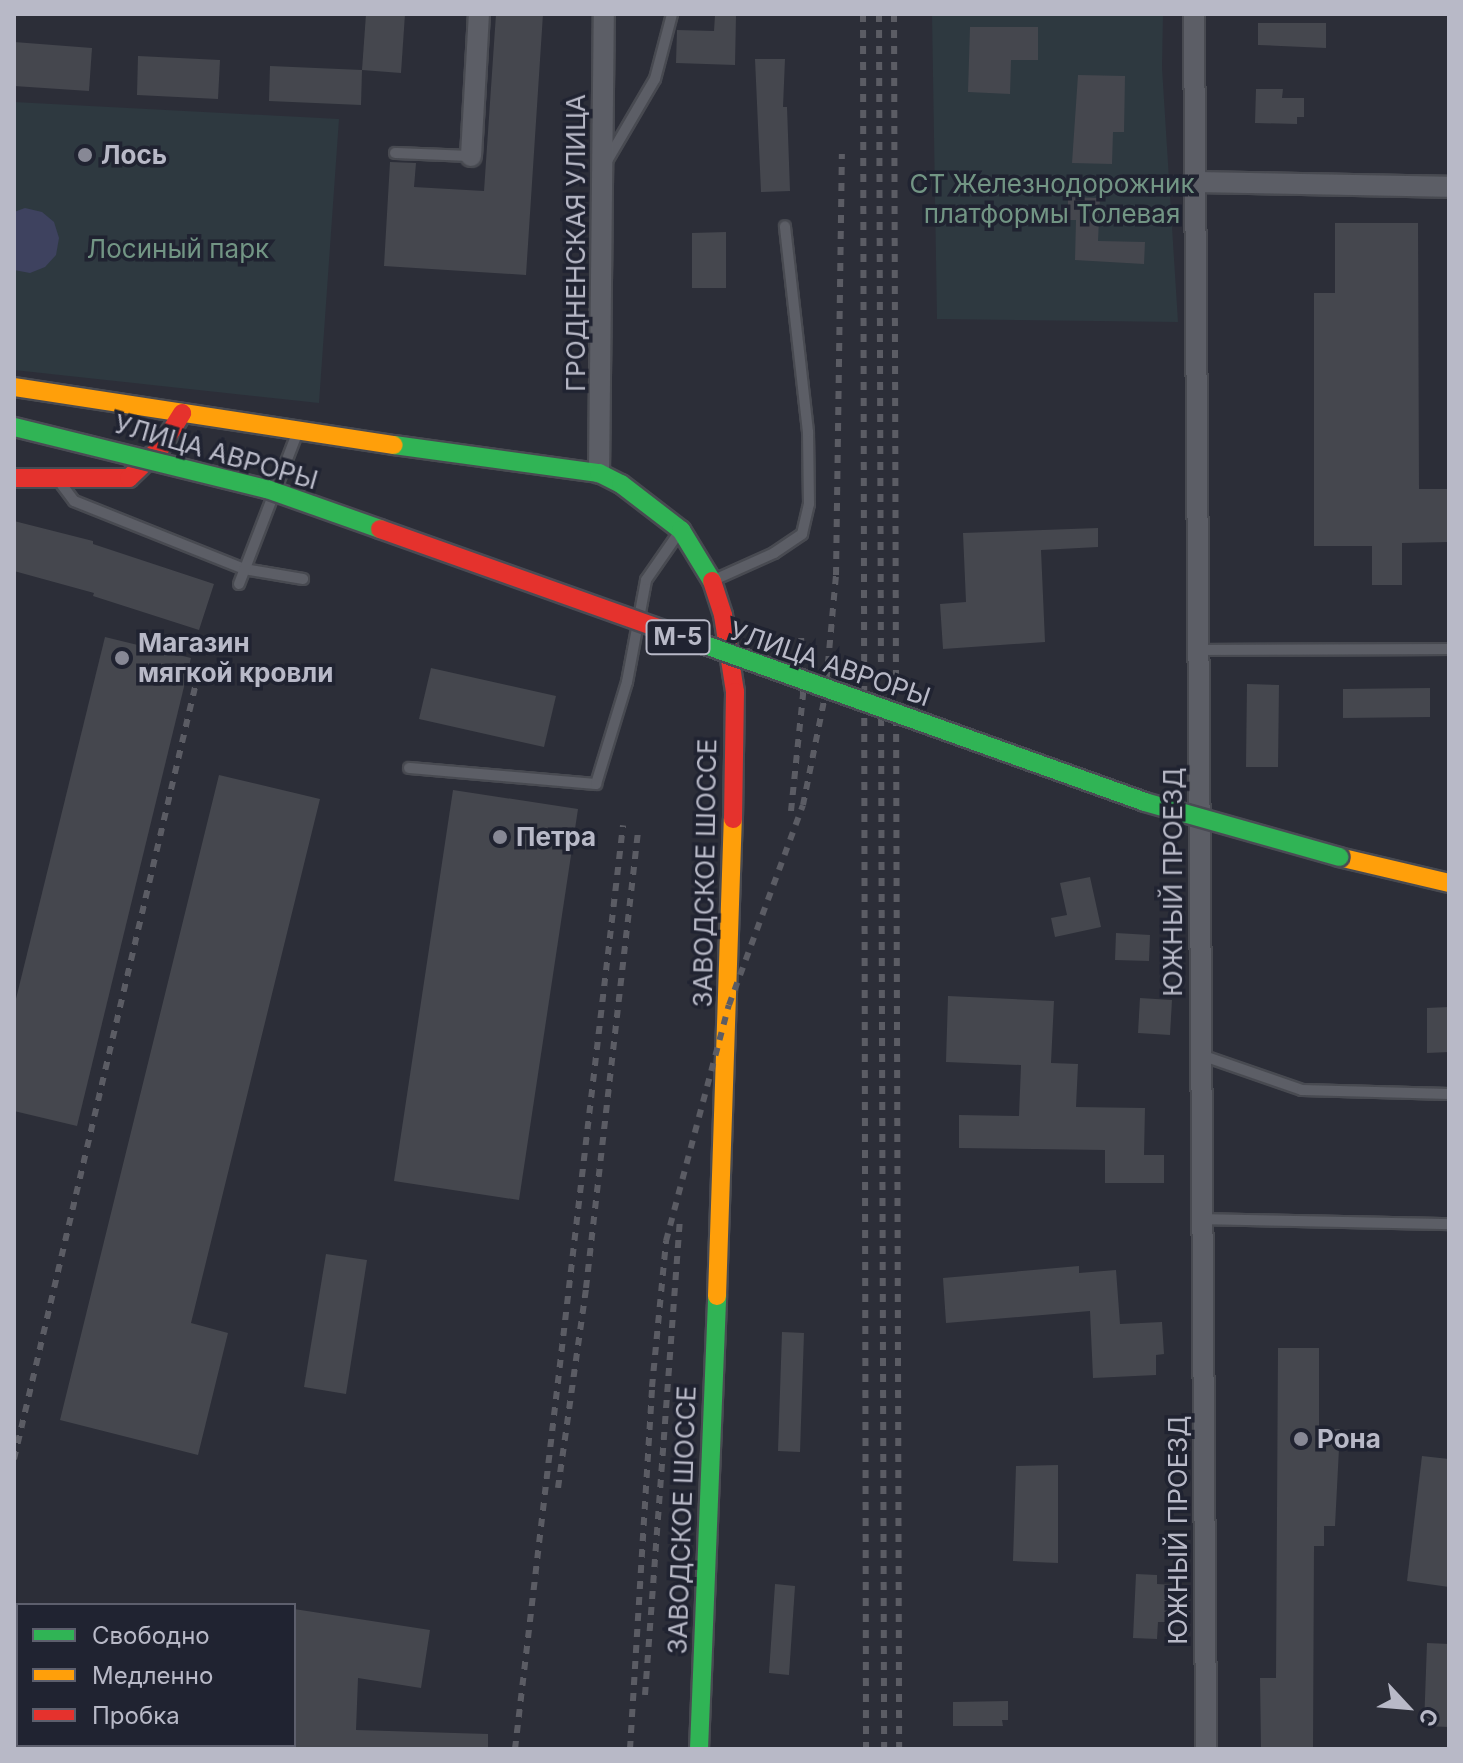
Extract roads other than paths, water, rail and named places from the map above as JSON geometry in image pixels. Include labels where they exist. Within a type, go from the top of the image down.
[{"type":"main road","name":"ЗАВОДСКОЕ ШОССЕ","points":[[14,387],[297,432],[599,473],[621,484],[681,530],[712,581],[723,615],[735,692],[729,1005],[699,1749]]},
{"type":"main road","points":[[14,478],[129,478],[161,447],[182,413]]},
{"type":"main road","name":"УЛИЦА АВРОРЫ","points":[[14,427],[152,458],[267,489],[1145,802],[1339,857],[1449,883]]},
{"type":"street","points":[[471,156],[479,14]]},
{"type":"street","name":"ГРОДНЕНСКАЯ УЛИЦА","points":[[599,473],[604,14]]},
{"type":"street","name":"ЮЖНЫЙ ПРОЕЗД","points":[[1194,14],[1206,1749]]},
{"type":"street","points":[[1193,182],[1449,187]]},
{"type":"lane","points":[[603,166],[655,79],[672,14]]},
{"type":"lane","points":[[395,153],[471,156]]},
{"type":"lane","points":[[712,581],[774,553],[802,534],[809,504],[808,432],[785,226]]},
{"type":"lane","points":[[239,584],[297,432]]},
{"type":"lane","points":[[58,480],[74,501],[244,569],[303,579]]},
{"type":"lane","points":[[409,768],[596,784],[627,682],[646,580],[681,530]]},
{"type":"lane","points":[[1197,650],[1449,649]]},
{"type":"lane","points":[[1201,1055],[1302,1090],[1449,1094]]},
{"type":"lane","points":[[1202,1219],[1449,1224]]},
{"type":"water","points":[[25,208],[42,212],[54,222],[59,238],[56,255],[45,267],[30,273],[14,270],[14,212]]},
{"type":"railway","points":[[863,14],[866,1749]]},
{"type":"railway","points":[[879,14],[884,1749]]},
{"type":"railway","points":[[894,14],[899,1749]]},
{"type":"railway","points":[[630,1749],[652,1387],[666,1241],[729,1005],[803,805],[825,696],[836,575],[842,154]]},
{"type":"railway","points":[[791,811],[803,694],[801,635]]},
{"type":"railway","points":[[14,1459],[200,666]]},
{"type":"railway","points":[[515,1749],[623,825]]},
{"type":"railway","points":[[558,1488],[586,1288],[638,829]]},
{"type":"railway","points":[[645,1695],[680,1217]]},
{"type":"place","name":"Лось","points":[[85,155]]},
{"type":"place","name":"Магазин мягкой кровли","points":[[122,658]]},
{"type":"place","name":"Петра","points":[[500,837]]},
{"type":"place","name":"Рона","points":[[1301,1439]]},
{"type":"park label","name":"СТ Железнодорожник платформы Толевая","points":[[1052,199]]},
{"type":"park label","name":"Лосиный парк","points":[[178,249]]}]
